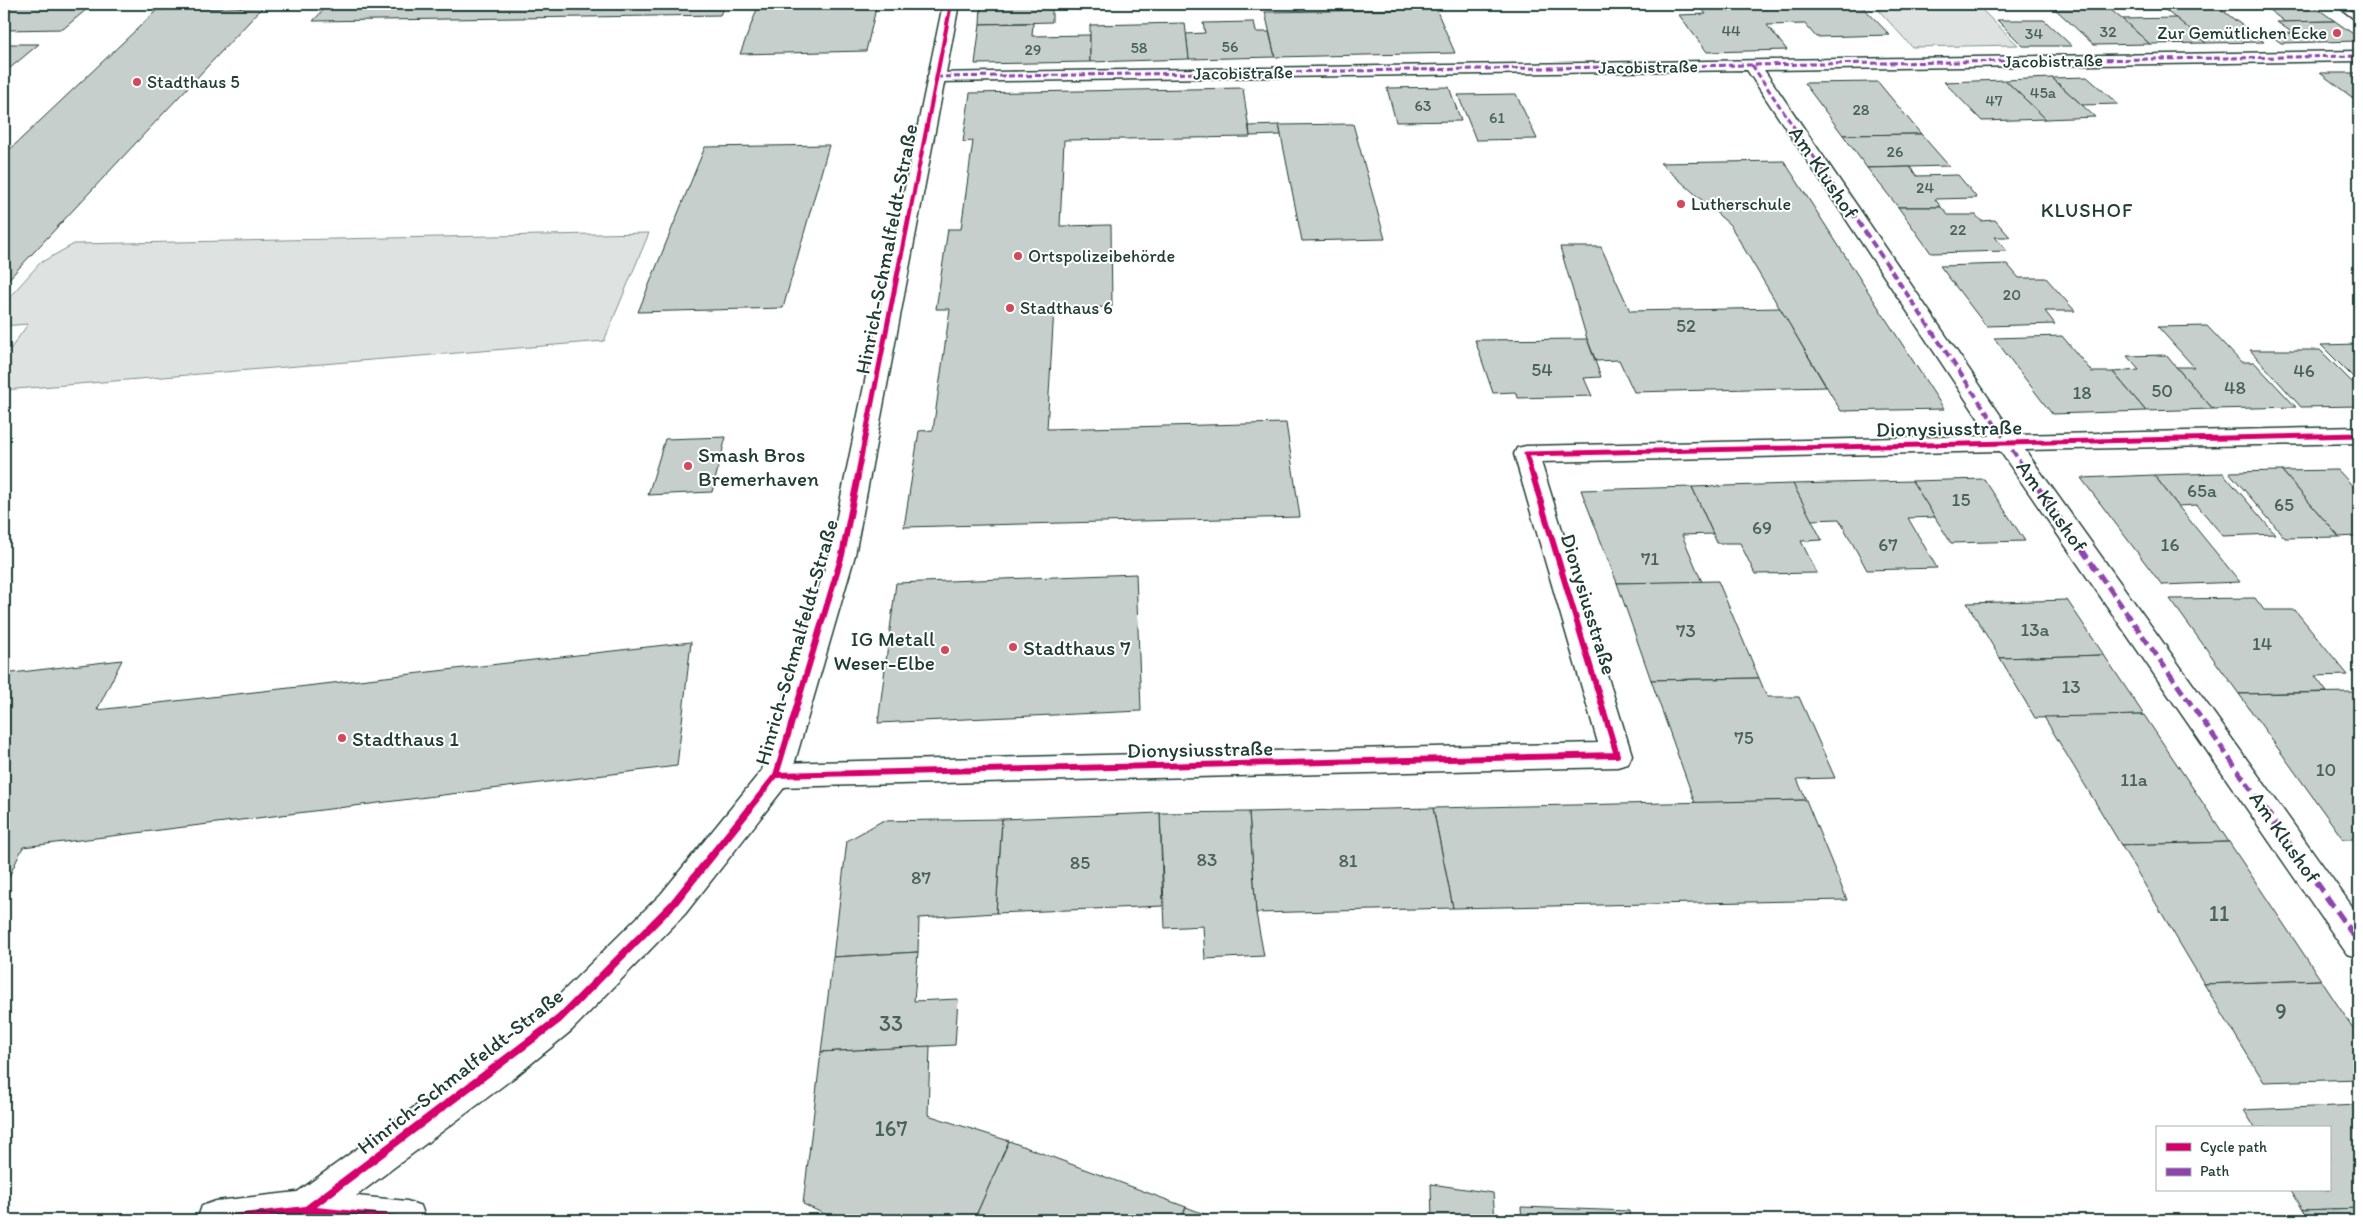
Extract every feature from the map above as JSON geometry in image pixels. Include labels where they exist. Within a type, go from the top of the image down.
[{"type":"street","name":"Hinrich-Schmalfeldt-Straße","points":[[299,1215],[503,1064],[558,1019],[673,904],[776,775],[842,555],[951,4]]},
{"type":"street","points":[[2343,4],[2359,15]]},
{"type":"street","name":"Jacobistraße","points":[[936,77],[2359,56]]},
{"type":"street","name":"Am Klushof","points":[[1752,65],[2007,443],[2359,943]]},
{"type":"street","name":"Dionysiusstraße","points":[[776,775],[1617,755],[1526,454],[2359,435]]},
{"type":"street","points":[[216,1220],[299,1215],[407,1220]]},
{"type":"shaded area","points":[[1873,4],[1976,4],[2018,45],[1912,47]]},
{"type":"shaded area","points":[[649,233],[604,341],[4,390],[4,358],[28,324],[4,326],[4,303],[40,263],[74,244]]},
{"type":"building","points":[[4,4],[93,4],[63,29],[4,30]]},
{"type":"building","points":[[329,4],[725,4],[720,15],[313,21]]},
{"type":"building","points":[[759,4],[877,4],[866,51],[740,54]]},
{"type":"building","points":[[981,4],[1052,4],[1052,22],[980,24]]},
{"type":"building","points":[[1698,4],[1860,4],[1890,35],[1816,37],[1805,24],[1767,25],[1787,50],[1707,52],[1679,15],[1706,14]]},
{"type":"building","points":[[2158,4],[2214,4],[2264,42],[2206,43]]},
{"type":"building","points":[[2261,4],[2311,4],[2335,21],[2285,22]]},
{"type":"building","points":[[2106,6],[2150,44],[2094,45],[2053,7]]},
{"type":"building","name":"Stadthaus 5","points":[[263,7],[4,284],[4,155],[157,10]]},
{"type":"building","points":[[1436,9],[1455,53],[1275,57],[1265,12]]},
{"type":"building","points":[[2176,18],[2206,43],[2150,44],[2122,19]]},
{"type":"building","points":[[1997,20],[2044,20],[2072,46],[2023,46]]},
{"type":"building","points":[[2335,21],[2359,38],[2359,41],[2281,43],[2269,34],[2293,33],[2277,22]]},
{"type":"building","points":[[1254,22],[1256,32],[1269,32],[1275,57],[1189,59],[1186,34],[1205,33],[1203,23]]},
{"type":"building","points":[[1033,23],[1032,36],[1090,35],[1090,62],[975,64],[980,24]]},
{"type":"building","points":[[1185,23],[1189,59],[1090,62],[1090,25]]},
{"type":"building","points":[[4,44],[39,44],[4,73]]},
{"type":"building","points":[[2320,73],[2359,73],[2359,98],[2353,98]]},
{"type":"building","points":[[2087,77],[2118,104],[2082,105],[2052,78]]},
{"type":"building","points":[[2052,78],[2095,117],[2046,119],[2005,80]]},
{"type":"building","points":[[2005,80],[2046,119],[1982,121],[1944,82]]},
{"type":"building","points":[[1878,82],[1921,134],[1843,135],[1804,83]]},
{"type":"building","points":[[1449,87],[1461,121],[1396,122],[1387,88]]},
{"type":"building","name":"Stadthaus 6","points":[[1243,88],[1250,137],[1064,140],[1060,226],[1111,225],[1112,307],[1054,308],[1047,429],[1286,423],[1300,517],[904,527],[919,431],[933,430],[950,309],[936,309],[948,229],[961,229],[973,141],[963,142],[970,93]]},
{"type":"building","points":[[1516,94],[1537,139],[1476,140],[1458,95]]},
{"type":"building","points":[[1353,124],[1385,239],[1302,241],[1279,125]]},
{"type":"building","points":[[1279,125],[1281,135],[1250,136],[1249,126]]},
{"type":"building","points":[[1921,134],[1949,166],[1867,168],[1843,135]]},
{"type":"building","points":[[829,145],[783,308],[638,312],[705,147]]},
{"type":"building","points":[[1784,161],[1944,409],[1841,411],[1730,225],[1660,163]]},
{"type":"building","points":[[1910,167],[1917,176],[1958,175],[1977,198],[1935,199],[1941,207],[1898,207],[1867,168]]},
{"type":"building","points":[[1898,207],[1941,207],[1948,215],[1976,215],[1981,221],[1995,220],[2010,237],[1995,237],[2007,251],[1931,253]]},
{"type":"building","points":[[1560,247],[1601,247],[1630,311],[1780,308],[1826,387],[1634,392],[1619,360],[1596,361],[1587,339]]},
{"type":"building","points":[[2007,264],[2019,278],[2046,278],[2075,311],[2045,311],[2055,324],[1986,326],[1940,266]]},
{"type":"building","points":[[2207,326],[2241,362],[2254,362],[2296,407],[2213,409],[2176,367],[2194,367],[2158,327]]},
{"type":"building","points":[[2062,336],[2092,372],[2113,372],[2146,411],[2052,414],[1994,338]]},
{"type":"building","points":[[1587,339],[1601,377],[1584,378],[1592,396],[1518,398],[1515,392],[1493,393],[1475,340]]},
{"type":"building","points":[[2359,344],[2359,383],[2321,345]]},
{"type":"building","points":[[2250,350],[2320,350],[2359,389],[2359,406],[2301,407]]},
{"type":"building","points":[[2166,355],[2213,409],[2146,411],[2113,372],[2139,370],[2127,356]]},
{"type":"building","name":"Smash Bros Bremerhaven","points":[[726,437],[712,492],[648,495],[665,439]]},
{"type":"building","points":[[2338,470],[2359,493],[2359,539],[2356,536],[2339,537],[2282,471]]},
{"type":"building","points":[[2282,471],[2339,537],[2285,538],[2229,472]]},
{"type":"building","points":[[2223,473],[2275,534],[2223,536],[2197,505],[2178,506],[2154,475]]},
{"type":"building","points":[[2154,475],[2240,582],[2162,585],[2081,478]]},
{"type":"building","points":[[1984,479],[2025,541],[1951,543],[1912,481]]},
{"type":"building","points":[[1912,481],[1935,517],[1908,518],[1937,568],[1867,570],[1839,519],[1811,520],[1793,484]]},
{"type":"building","points":[[1793,484],[1822,540],[1801,541],[1817,573],[1755,574],[1740,543],[1717,543],[1692,487]]},
{"type":"building","points":[[1692,487],[1713,534],[1682,535],[1702,582],[1617,583],[1581,490]]},
{"type":"building","name":"Stadthaus 7","points":[[1136,574],[1141,711],[878,723],[896,583]]},
{"type":"building","points":[[1718,581],[1759,678],[1651,680],[1617,583]]},
{"type":"building","points":[[2255,598],[2264,610],[2295,610],[2348,675],[2315,676],[2327,692],[2239,694],[2170,599]]},
{"type":"building","points":[[2067,600],[2104,655],[2000,658],[1967,603]]},
{"type":"building","name":"Stadthaus 1","points":[[691,642],[677,766],[23,847],[4,887],[4,674],[122,660],[97,710]]},
{"type":"building","points":[[2104,655],[2144,715],[2035,718],[2000,658]]},
{"type":"building","points":[[1759,678],[1767,697],[1799,697],[1835,778],[1797,779],[1806,800],[1695,803],[1651,680]]},
{"type":"building","points":[[2353,692],[2359,700],[2359,839],[2343,839],[2239,694]]},
{"type":"building","points":[[2144,715],[2229,842],[2121,845],[2044,717]]},
{"type":"building","points":[[1806,800],[1847,900],[1453,908],[1433,808]]},
{"type":"building","points":[[1433,808],[1453,908],[1256,913],[1249,812]]},
{"type":"building","points":[[1249,812],[1256,913],[1264,956],[1205,959],[1203,926],[1165,928],[1160,813]]},
{"type":"building","points":[[1160,813],[1163,906],[996,913],[1002,819]]},
{"type":"building","points":[[1002,819],[996,913],[919,918],[918,952],[833,957],[847,841],[882,821]]},
{"type":"building","points":[[2229,842],[2321,980],[2204,984],[2121,845]]},
{"type":"building","points":[[918,952],[914,1001],[958,999],[955,1045],[821,1052],[833,957]]},
{"type":"building","points":[[2321,980],[2359,1037],[2359,1079],[2264,1082],[2204,984]]},
{"type":"building","points":[[930,1046],[928,1115],[1009,1141],[974,1220],[837,1220],[803,1204],[821,1052]]},
{"type":"building","points":[[2359,1105],[2359,1208],[2303,1210],[2292,1192],[2330,1192],[2330,1126],[2254,1126],[2244,1110]]},
{"type":"building","points":[[1009,1141],[1186,1207],[1181,1220],[974,1220]]},
{"type":"building","points":[[1431,1184],[1493,1193],[1495,1220],[1432,1220]]},
{"type":"building","points":[[1186,1207],[1220,1220],[1181,1220]]},
{"type":"building","points":[[1521,1207],[1629,1211],[1630,1220],[1522,1220]]},
{"type":"building","points":[[2359,1208],[2359,1220],[2309,1220],[2303,1210]]},
{"type":"marked path","points":[[2343,4],[2359,15]]},
{"type":"marked path","points":[[936,77],[2359,56]]},
{"type":"marked path","points":[[1752,65],[2007,443],[2359,943]]},
{"type":"cycle path","points":[[293,1220],[559,1019],[673,904],[776,775],[842,555],[951,4]]},
{"type":"cycle path","points":[[776,775],[1617,755],[1526,454],[2359,435]]},
{"type":"cycle path","points":[[216,1220],[306,1210],[407,1220]]},
{"type":"place","name":"Zur Gemütlichen Ecke","points":[[2337,33]]},
{"type":"place","name":"Stadthaus 5","points":[[137,82]]},
{"type":"place","name":"Lutherschule","points":[[1681,204]]},
{"type":"place","name":"Ortspolizeibehörde","points":[[1018,256]]},
{"type":"place","name":"Stadthaus 6","points":[[1010,308]]},
{"type":"place","name":"Smash Bros Bremerhaven","points":[[688,466]]},
{"type":"place","name":"Stadthaus 7","points":[[1013,647]]},
{"type":"place","name":"IG Metall Weser-Elbe","points":[[945,650]]},
{"type":"place","name":"Stadthaus 1","points":[[342,738]]},
{"type":"district","name":"KLUSHOF","points":[[2087,210]]}]
